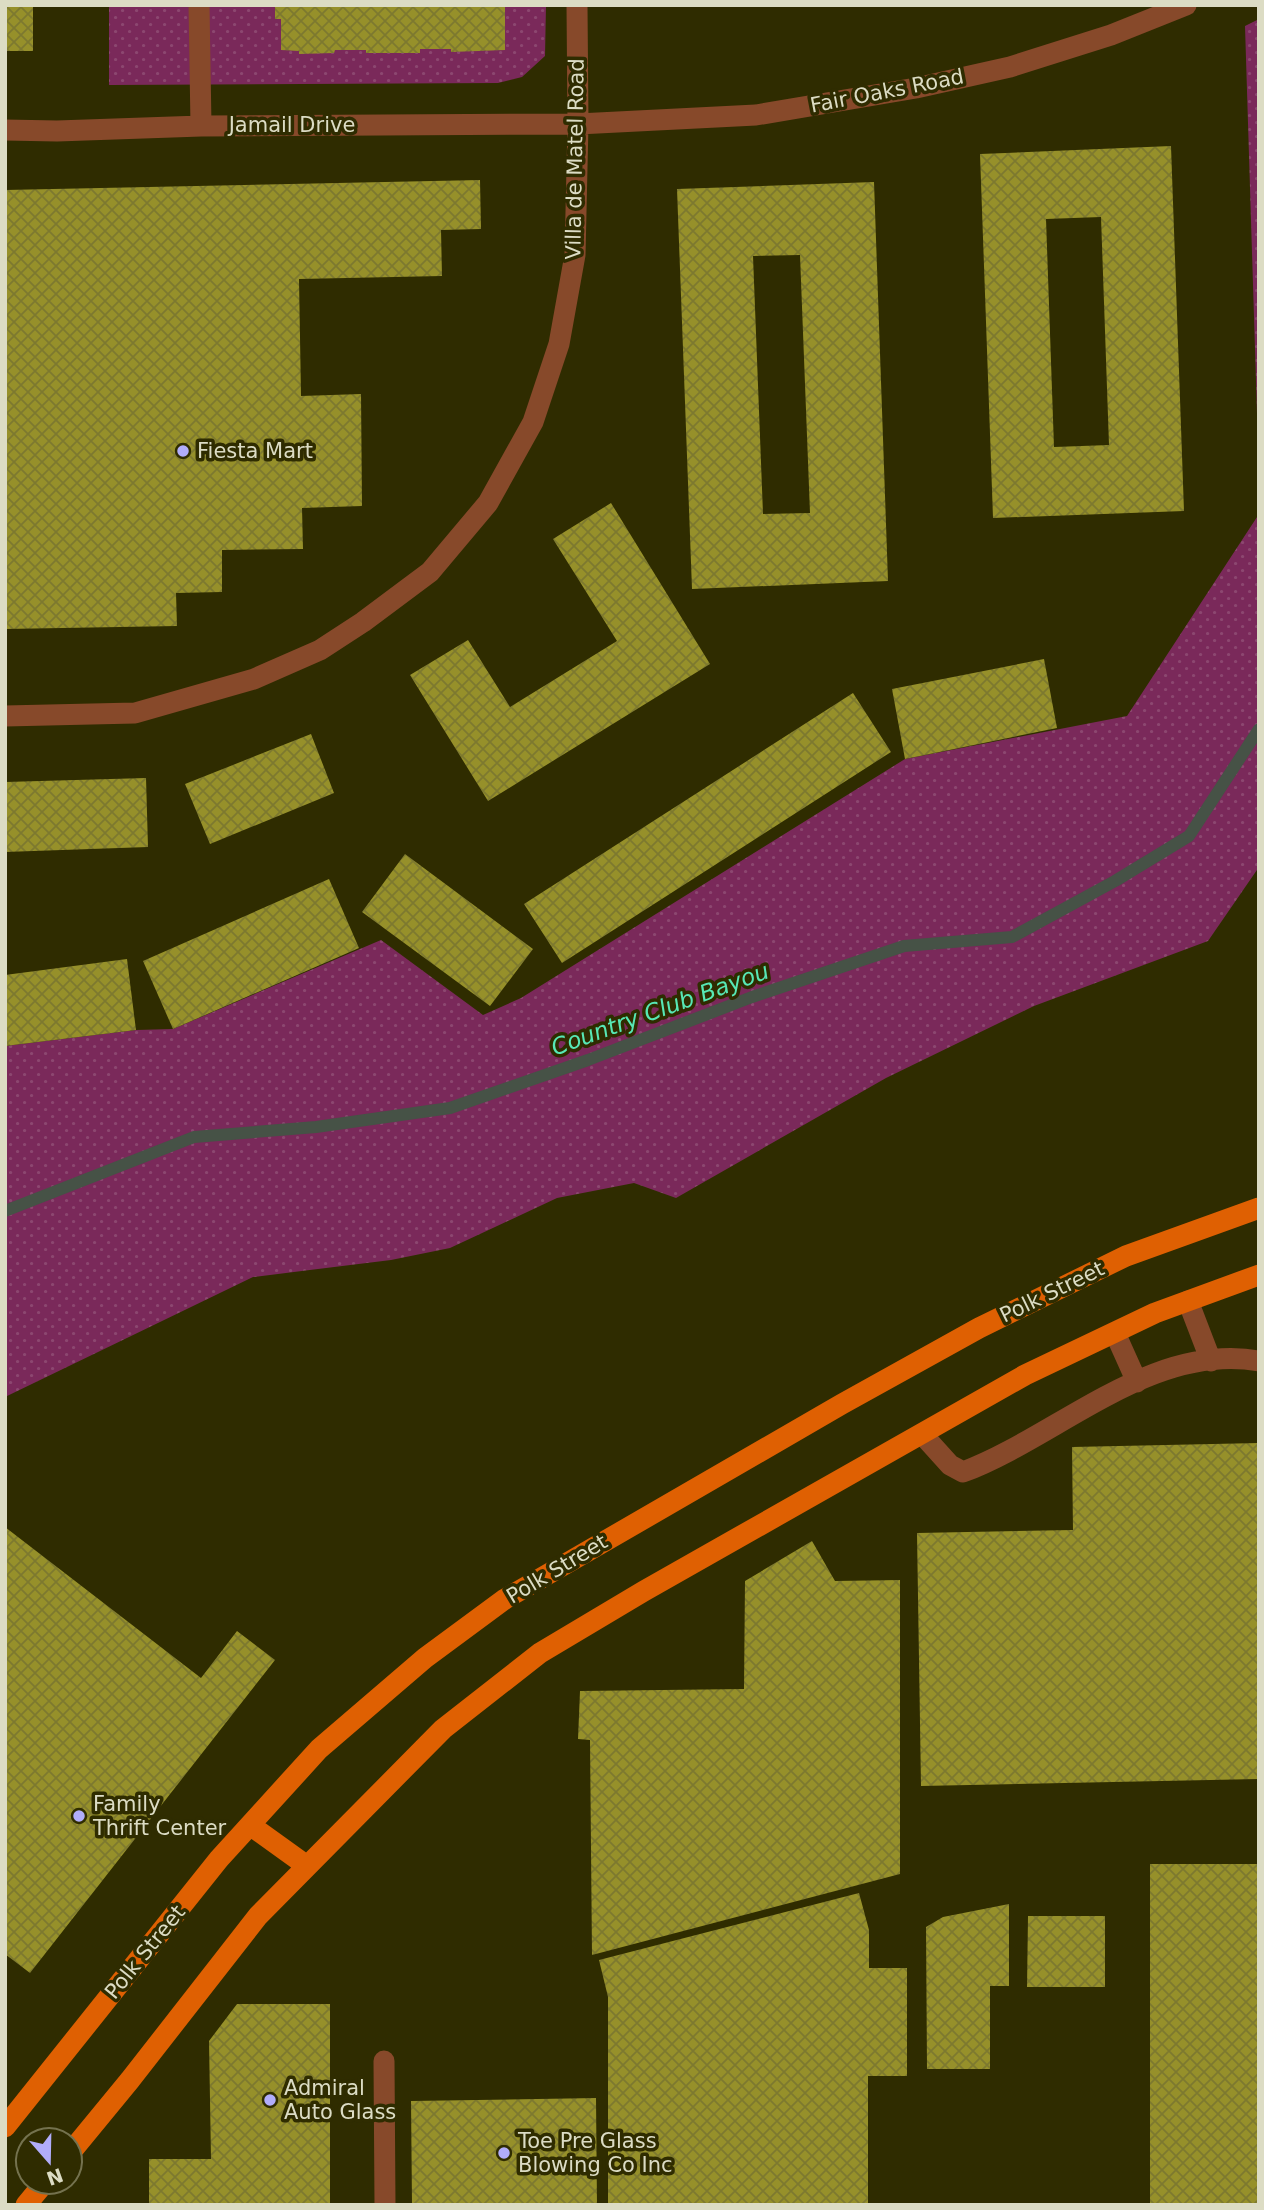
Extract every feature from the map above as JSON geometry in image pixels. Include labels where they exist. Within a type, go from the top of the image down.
[{"type":"main road","name":"Polk Street","points":[[5,2127],[219,1859],[319,1749],[425,1657],[505,1599],[979,1328],[1126,1256],[1259,1208]]},
{"type":"main road","points":[[84,2135],[258,1916],[443,1729],[540,1653],[656,1584],[1025,1375],[1155,1313],[1259,1275]]},
{"type":"main road","points":[[250,1825],[307,1866]]},
{"type":"street","points":[[199,5],[201,126]]},
{"type":"street","name":"Villa de Matel Road","points":[[5,716],[135,713],[254,679],[320,650],[430,572],[488,503],[533,422],[559,344],[575,255],[577,5]]},
{"type":"street","name":"Fair Oaks Road","points":[[578,124],[756,115],[916,88],[1010,67],[1111,35],[1185,5]]},
{"type":"street","name":"Jamail Drive","points":[[5,130],[578,124]]},
{"type":"street","points":[[1188,1301],[1211,1361]]},
{"type":"street","points":[[1115,1333],[1137,1382]]},
{"type":"street","points":[[922,1434],[950,1465],[962,1472],[980,1465],[1097,1400],[1177,1366],[1236,1357],[1259,1361]]},
{"type":"street","points":[[384,2060],[385,2205]]},
{"type":"shaded area","points":[[109,5],[546,5],[545,56],[522,77],[498,83],[109,85]]},
{"type":"shaded area","points":[[1259,19],[1259,478],[1245,26]]},
{"type":"shaded area","points":[[1259,514],[1259,867],[1208,941],[1034,1006],[886,1078],[676,1198],[634,1183],[557,1198],[450,1248],[391,1260],[253,1277],[5,1397],[5,1046],[136,1030],[173,1029],[381,940],[483,1015],[521,998],[905,759],[1127,716]]},
{"type":"building","points":[[5,5],[33,5],[33,51],[5,51]]},
{"type":"building","points":[[275,5],[505,5],[505,50],[451,52],[451,49],[420,49],[420,53],[366,53],[366,50],[335,50],[334,53],[299,54],[299,51],[281,50],[281,19],[275,19]]},
{"type":"building","points":[[1171,146],[1184,511],[993,518],[980,154]],"holes":[[[1101,217],[1109,445],[1054,447],[1046,219]]]},
{"type":"building","name":"Fiesta Mart","points":[[480,180],[481,229],[441,230],[442,276],[299,279],[301,396],[361,394],[362,506],[302,508],[303,549],[222,550],[222,592],[176,593],[177,626],[5,629],[5,190]]},
{"type":"building","points":[[874,182],[888,581],[692,589],[677,189]],"holes":[[[800,255],[810,513],[763,514],[753,256]]]},
{"type":"building","points":[[611,503],[710,664],[488,801],[410,675],[468,640],[510,707],[617,641],[553,539]]},
{"type":"building","points":[[1044,659],[1057,728],[905,759],[892,689]]},
{"type":"building","points":[[853,693],[891,752],[562,963],[524,904]]},
{"type":"building","points":[[311,734],[334,793],[210,844],[185,784]]},
{"type":"building","points":[[146,778],[148,847],[5,852],[5,782]]},
{"type":"building","points":[[405,854],[533,949],[490,1006],[362,912]]},
{"type":"building","points":[[329,879],[359,948],[173,1029],[143,961]]},
{"type":"building","points":[[127,959],[136,1030],[5,1046],[5,975]]},
{"type":"building","points":[[1259,1443],[1259,1779],[921,1786],[917,1533],[1073,1530],[1072,1447]]},
{"type":"building","name":"Family Thrift Center","points":[[5,1527],[201,1678],[237,1631],[275,1660],[30,1973],[5,1954]]},
{"type":"building","points":[[812,1541],[835,1581],[900,1580],[900,1874],[592,1955],[590,1740],[578,1739],[580,1691],[744,1689],[745,1581]]},
{"type":"building","points":[[1150,1864],[1259,1864],[1259,2205],[1150,2205]]},
{"type":"building","points":[[859,1893],[869,1930],[869,1968],[907,1968],[907,2076],[868,2076],[868,2205],[608,2205],[608,1997],[599,1960]]},
{"type":"building","points":[[1009,1904],[1009,1986],[990,1986],[990,2069],[927,2069],[926,1927],[943,1917]]},
{"type":"building","points":[[1028,1916],[1105,1916],[1105,1987],[1027,1987]]},
{"type":"building","name":"Admiral Auto Glass","points":[[237,2004],[330,2004],[330,2205],[149,2205],[149,2159],[211,2159],[209,2041]]},
{"type":"building","name":"Toe Pre Glass Blowing Co Inc","points":[[596,2098],[597,2205],[412,2205],[411,2101]]},
{"type":"waterway","name":"Country Club Bayou","points":[[5,1211],[194,1137],[316,1127],[450,1108],[588,1060],[752,997],[904,946],[1012,937],[1115,881],[1189,836],[1259,729]]},
{"type":"place","name":"Fiesta Mart","points":[[183,451]]},
{"type":"place","name":"Family Thrift Center","points":[[79,1816]]},
{"type":"place","name":"Admiral Auto Glass","points":[[270,2100]]},
{"type":"place","name":"Toe Pre Glass Blowing Co Inc","points":[[504,2153]]}]
